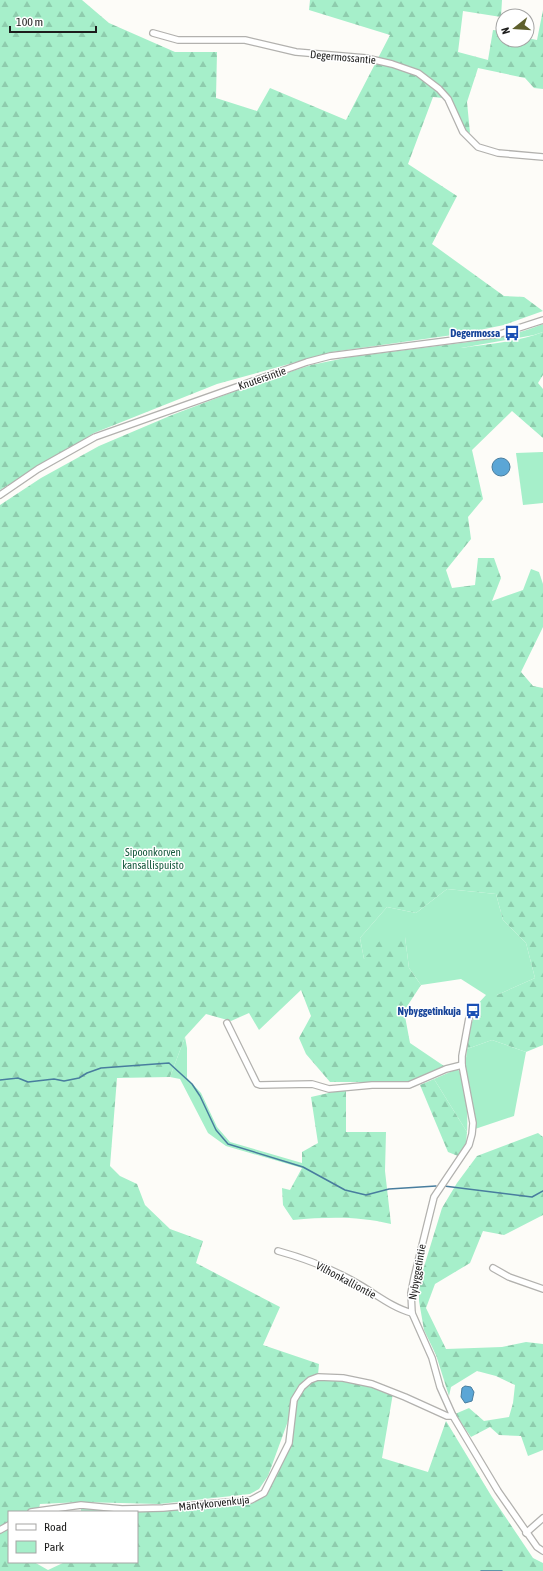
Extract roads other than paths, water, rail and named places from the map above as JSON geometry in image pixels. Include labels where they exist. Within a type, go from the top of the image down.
[{"type":"street","name":"Degermossantie","points":[[154,33],[178,40],[245,40],[296,52],[366,58],[388,63],[418,73],[439,89],[454,110],[463,132],[478,147],[503,153],[543,157]]},
{"type":"street","name":"Knutersintie","points":[[0,495],[38,469],[95,437],[307,362],[330,356],[500,334],[543,320]]},
{"type":"street","name":"Nybyggetintie","points":[[469,1018],[462,1056],[462,1065],[473,1123],[472,1134],[469,1145],[442,1183],[433,1201],[411,1293],[412,1313],[432,1358],[440,1387],[453,1416],[498,1491],[526,1533],[537,1547],[543,1551]]},
{"type":"street","points":[[227,1023],[257,1084],[260,1085],[312,1084],[329,1089],[372,1085],[409,1085],[446,1069],[462,1065]]},
{"type":"street","name":"Vilhonkalliontie","points":[[278,1251],[323,1267],[412,1313]]},
{"type":"street","points":[[493,1268],[509,1277],[543,1289]]},
{"type":"street","name":"Mäntykorvenkuja","points":[[38,1511],[82,1505],[122,1509],[163,1508],[251,1500],[264,1493],[289,1443],[294,1400],[302,1387],[310,1380],[318,1377],[343,1378],[372,1384],[447,1416],[453,1416]]},
{"type":"street","points":[[526,1533],[543,1518]]},
{"type":"water","points":[[501,458],[507,461],[510,467],[507,473],[501,476],[495,473],[492,467],[495,461]]},
{"type":"water","points":[[465,1386],[471,1387],[474,1392],[472,1401],[465,1403],[461,1397],[462,1388]]},
{"type":"waterway","points":[[0,1080],[18,1078],[28,1082],[54,1079],[64,1081],[79,1078],[87,1073],[101,1068],[169,1063],[192,1084],[200,1096],[216,1130],[228,1144],[303,1167],[345,1190],[366,1195],[389,1189],[436,1186]]},
{"type":"waterway","points":[[444,1186],[532,1197],[543,1191]]},
{"type":"waterway","points":[[481,1571],[502,1571]]},
{"type":"place","name":"Degermossa","points":[[512,333]]},
{"type":"place","name":"Nybyggetinkuja","points":[[473,1011]]},
{"type":"park label","name":"Sipoonkorven kansallispuisto","points":[[153,858]]}]
